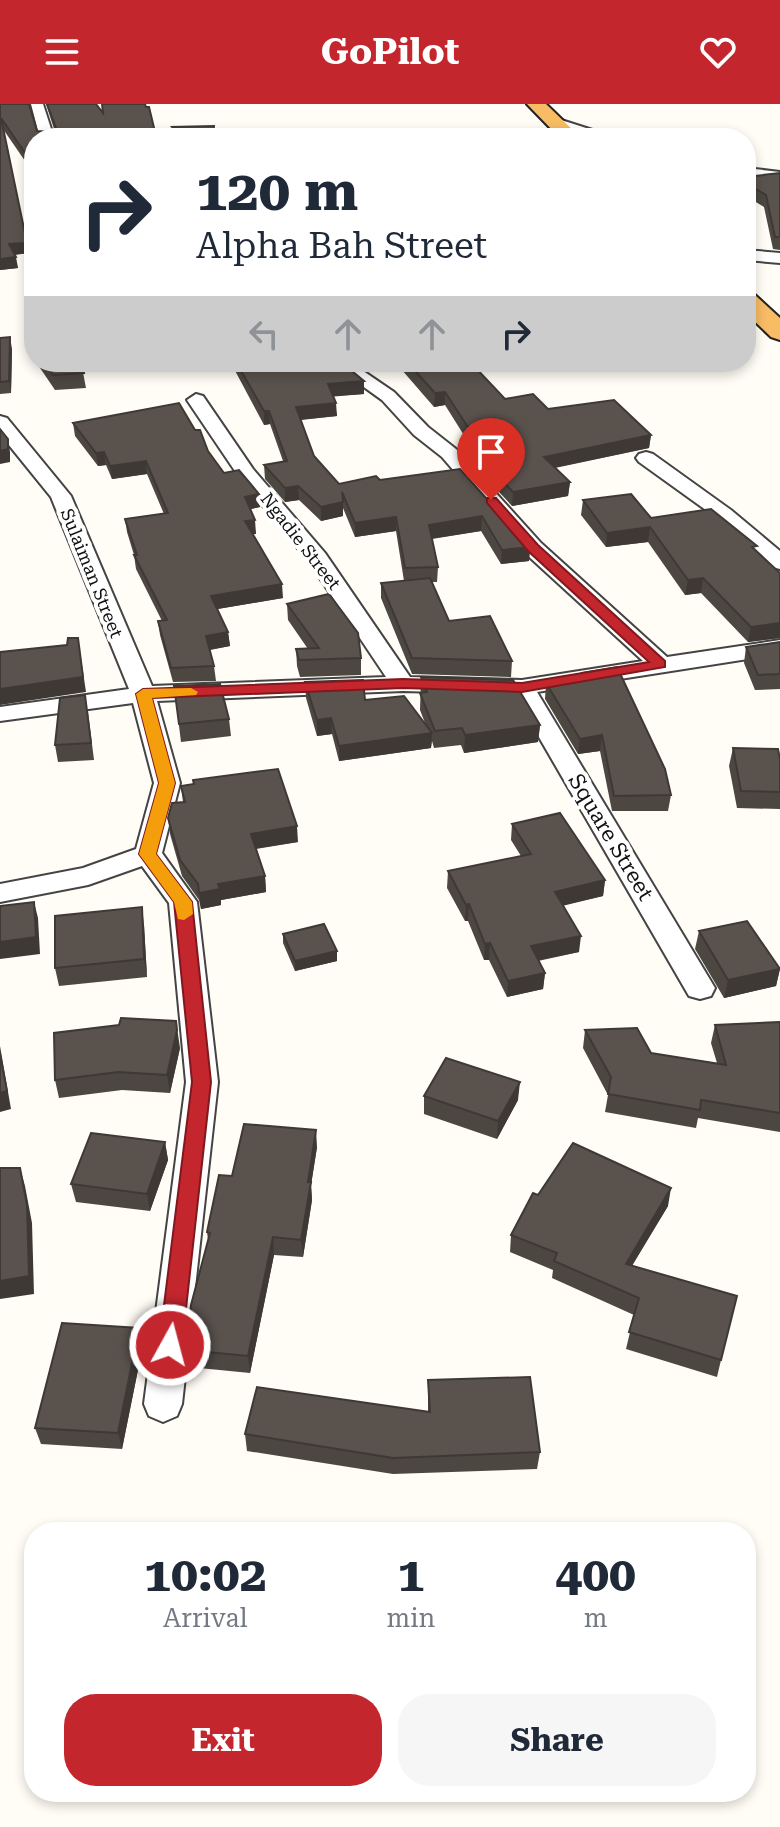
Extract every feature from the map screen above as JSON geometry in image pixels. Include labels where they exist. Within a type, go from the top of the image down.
[{"type":"highway","points":[[536,104],[560,128]]},
{"type":"highway","points":[[756,309],[780,332]]},
{"type":"street","points":[[37,104],[44,128]]},
{"type":"street","points":[[555,123],[571,128]]},
{"type":"street","points":[[756,174],[780,177]]},
{"type":"street","points":[[756,256],[780,258]]},
{"type":"street","points":[[353,372],[388,396],[421,431],[449,453],[533,548],[660,664]]},
{"type":"street","name":"Ngadie Street","points":[[196,400],[246,473],[317,558],[403,684]]},
{"type":"street","name":"Sulaiman Street","points":[[0,422],[61,496],[143,694],[167,783],[148,854]]},
{"type":"street","points":[[646,458],[724,514],[780,562]]},
{"type":"street","points":[[0,714],[143,694],[403,684],[522,687],[780,647]]},
{"type":"street","name":"Square Street","points":[[522,687],[700,988]]},
{"type":"street","points":[[0,893],[88,876],[148,854],[183,902],[202,1082],[163,1404]]},
{"type":"building","points":[[0,104],[29,104],[36,128],[24,128],[24,151],[1,118],[24,229],[24,243],[9,244],[16,257],[0,259]]},
{"type":"building","points":[[47,104],[96,104],[103,113],[102,104],[145,104],[149,107],[154,128],[56,128]]},
{"type":"building","points":[[214,126],[214,128],[172,127]]},
{"type":"building","points":[[780,173],[780,237],[775,237],[766,195],[756,189],[756,176]]},
{"type":"building","points":[[10,337],[9,381],[0,382],[0,338]]},
{"type":"building","points":[[51,372],[84,373],[53,375]]},
{"type":"building","points":[[242,372],[353,372],[364,381],[328,384],[336,403],[296,407],[314,456],[339,484],[376,476],[380,480],[460,469],[530,547],[502,550],[482,516],[429,525],[438,567],[405,568],[396,517],[355,523],[342,492],[343,502],[321,507],[298,486],[285,488],[264,465],[287,461],[269,411],[264,411]]},
{"type":"building","points":[[416,372],[480,372],[505,399],[533,394],[548,409],[614,400],[651,435],[544,457],[570,482],[513,492],[488,465],[492,464],[445,392],[435,393]]},
{"type":"building","points":[[179,403],[195,430],[200,430],[208,451],[224,473],[239,470],[259,494],[245,497],[255,520],[245,521],[282,584],[211,596],[228,632],[206,636],[214,666],[171,668],[158,621],[167,620],[134,555],[137,555],[125,519],[168,513],[146,461],[110,466],[104,452],[96,453],[73,423]]},
{"type":"building","points":[[0,429],[8,439],[8,449],[0,451]]},
{"type":"building","points":[[631,494],[651,518],[711,509],[757,546],[752,547],[780,573],[780,623],[751,627],[703,578],[688,580],[650,527],[607,533],[583,500]]},
{"type":"building","points":[[430,578],[449,621],[490,616],[512,661],[412,658],[381,583]]},
{"type":"building","points":[[329,594],[358,633],[361,658],[299,660],[296,649],[319,648],[287,604]]},
{"type":"building","points":[[68,638],[78,638],[83,677],[0,689],[0,652],[67,645]]},
{"type":"building","points":[[780,642],[780,674],[758,675],[746,647]]},
{"type":"building","points":[[617,667],[665,769],[671,795],[614,796],[602,735],[580,739],[546,683],[585,677],[582,673]]},
{"type":"building","points":[[421,677],[513,680],[540,725],[465,735],[462,728],[435,731],[420,693],[427,692]]},
{"type":"building","points":[[363,680],[365,700],[404,696],[432,733],[339,746],[331,718],[317,720],[305,682]]},
{"type":"building","points":[[220,684],[229,719],[179,724],[174,686]]},
{"type":"building","points":[[85,695],[91,743],[55,745],[60,698]]},
{"type":"building","points":[[733,748],[778,749],[780,792],[741,791]]},
{"type":"building","points":[[278,769],[297,826],[251,834],[265,876],[218,884],[220,889],[199,893],[198,884],[180,860],[168,818],[172,803],[185,802],[181,786],[194,784],[193,780]]},
{"type":"building","points":[[560,813],[605,880],[555,892],[581,936],[531,946],[545,973],[508,981],[490,943],[485,944],[469,904],[466,905],[448,871],[531,854],[512,824]]},
{"type":"building","points":[[34,902],[36,937],[0,942],[0,906]]},
{"type":"building","points":[[142,907],[144,959],[55,968],[55,916]]},
{"type":"building","points":[[747,921],[780,969],[728,980],[699,931]]},
{"type":"building","points":[[324,924],[337,951],[295,961],[283,934]]},
{"type":"building","points":[[121,1018],[176,1021],[177,1030],[167,1075],[118,1072],[55,1080],[54,1033],[119,1025]]},
{"type":"building","points":[[780,1022],[780,1113],[701,1100],[700,1110],[608,1094],[611,1077],[585,1030],[637,1028],[651,1053],[726,1065],[715,1025]]},
{"type":"building","points":[[0,1054],[7,1091],[0,1093]]},
{"type":"building","points":[[446,1058],[520,1082],[498,1121],[424,1096]]},
{"type":"building","points":[[244,1124],[316,1130],[301,1240],[273,1237],[248,1356],[186,1350],[191,1305],[210,1233],[207,1232],[219,1175],[232,1176]]},
{"type":"building","points":[[91,1133],[165,1142],[147,1194],[71,1184]]},
{"type":"building","points":[[573,1143],[671,1188],[626,1264],[737,1296],[721,1360],[629,1332],[639,1298],[554,1261],[557,1253],[511,1235],[533,1193],[538,1195]]},
{"type":"building","points":[[0,1168],[20,1168],[27,1205],[29,1276],[0,1281]]},
{"type":"building","points":[[62,1323],[139,1328],[118,1433],[35,1428]]},
{"type":"building","points":[[530,1377],[540,1452],[393,1458],[245,1434],[257,1387],[430,1412],[428,1380]]},
{"type":"slow traffic","points":[[184,914],[183,902],[148,854],[167,783],[143,694],[191,692]]},
{"type":"route","points":[[170,1345],[202,1082],[183,902],[148,854],[167,783],[143,694],[403,684],[522,687],[660,664],[533,548],[491,500]]}]
